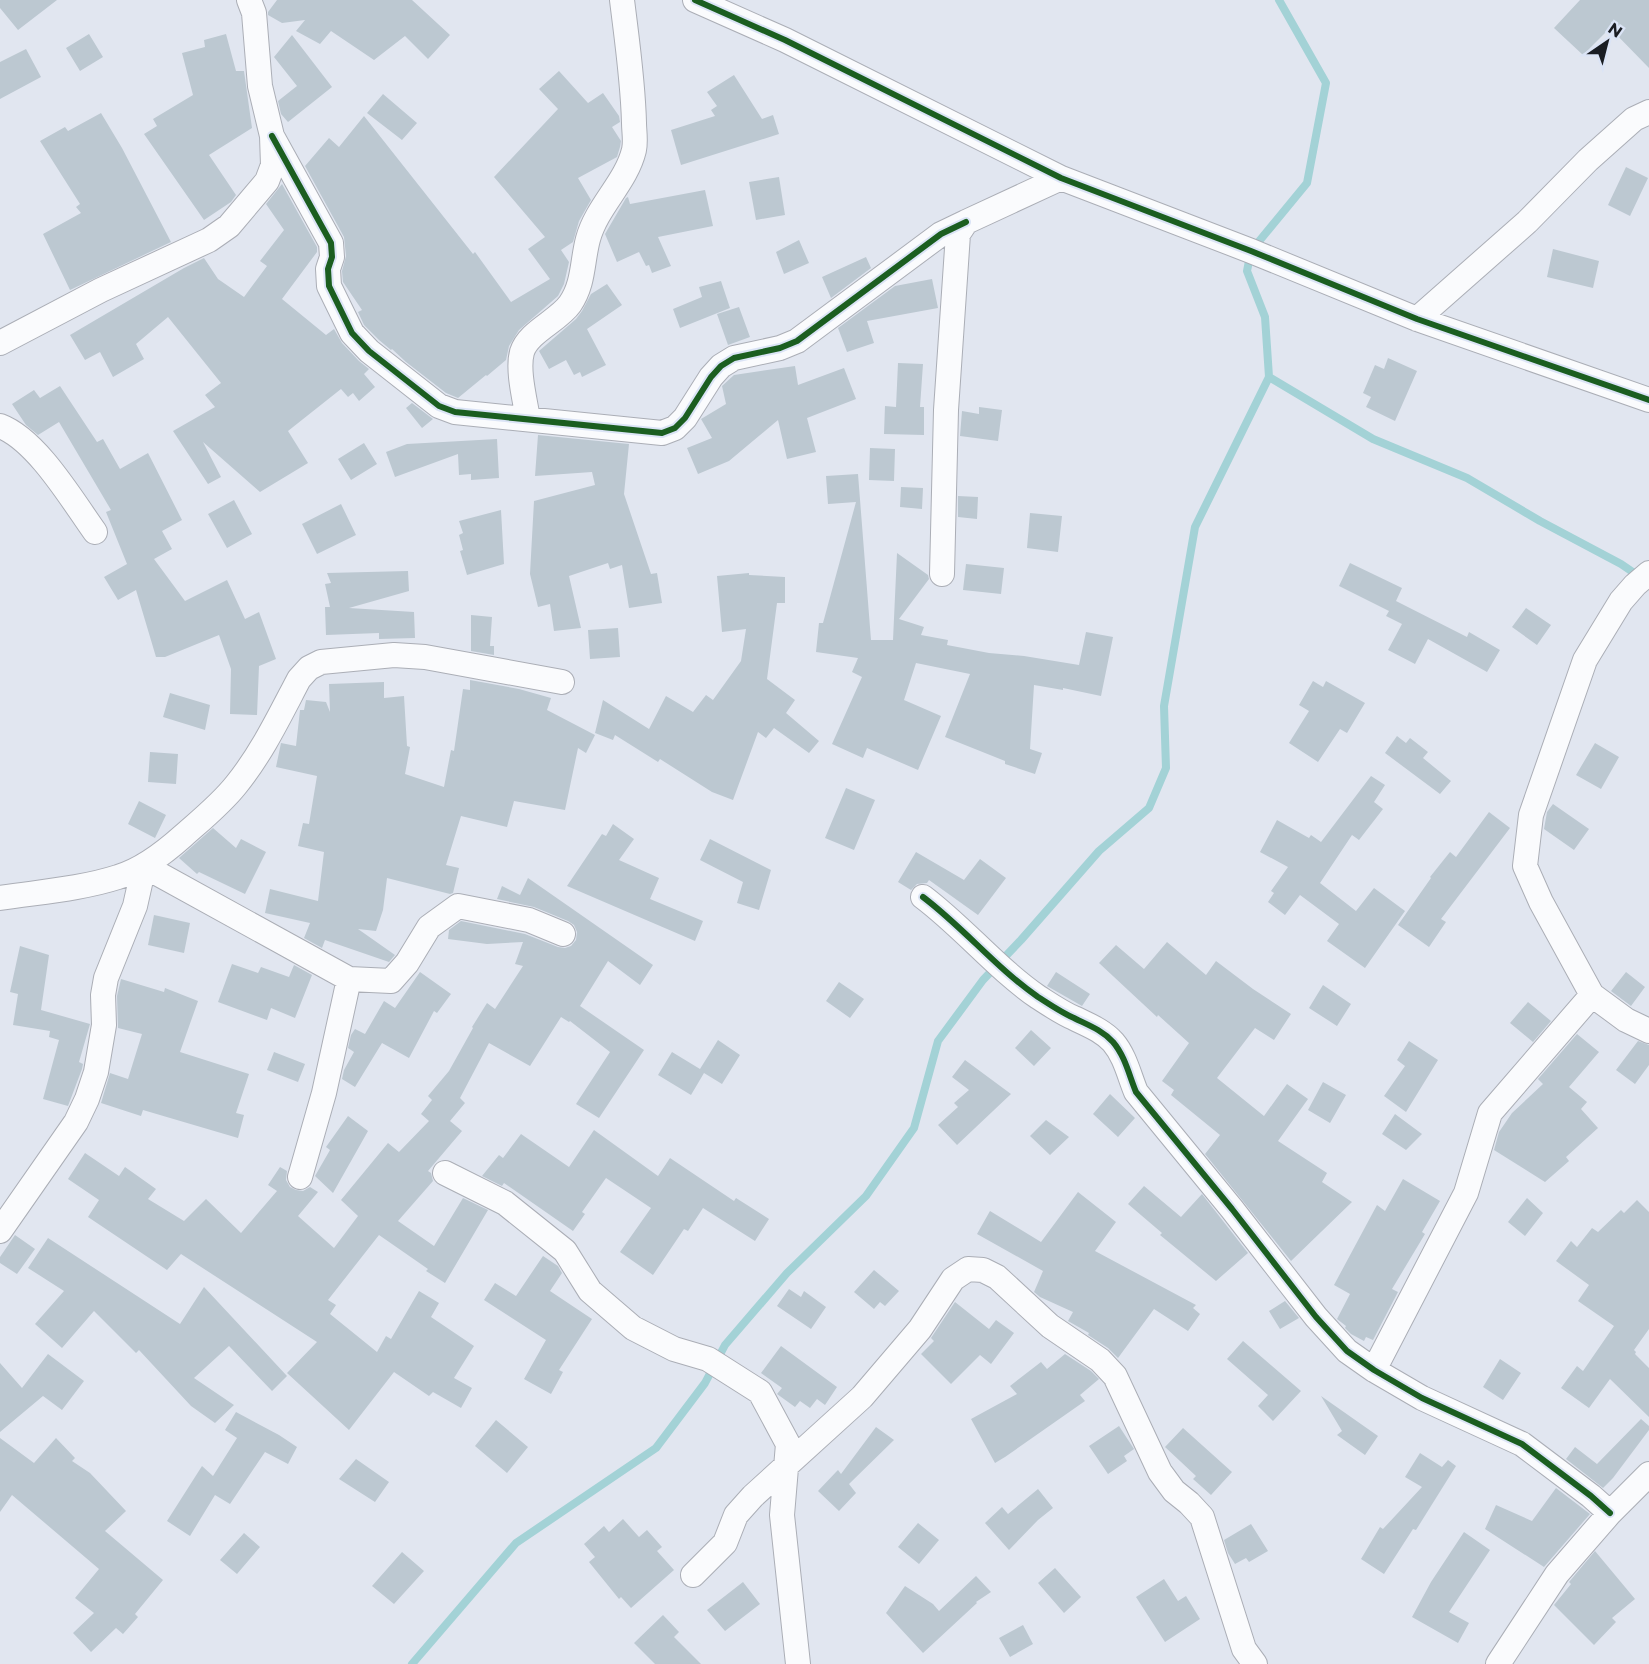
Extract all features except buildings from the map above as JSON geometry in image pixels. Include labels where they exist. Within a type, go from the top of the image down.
[{"type":"street","points":[[0,343],[101,290],[209,240],[229,226],[267,181],[273,165],[272,136],[260,86],[254,13],[249,0]]},
{"type":"street","points":[[528,419],[520,363],[523,349],[532,336],[551,322],[569,304],[581,282],[588,237],[600,212],[627,170],[634,148],[634,96],[622,0]]},
{"type":"street","points":[[695,0],[785,40],[1061,178],[1251,251],[1418,319],[1649,400]]},
{"type":"street","points":[[1418,319],[1527,222],[1588,160],[1634,119],[1649,112]]},
{"type":"street","points":[[272,136],[331,243],[329,286],[352,333],[369,351],[439,406],[455,412],[662,433],[675,429],[685,418],[711,377],[721,366],[734,358],[780,348],[797,340],[941,234],[1061,178]]},
{"type":"street","points":[[942,574],[946,410],[958,234],[966,222]]},
{"type":"street","points":[[0,426],[29,445],[95,532]]},
{"type":"street","points":[[1642,579],[1621,602],[1585,660],[1531,815],[1525,866],[1541,902],[1592,995],[1626,1020],[1649,1030]]},
{"type":"street","points":[[0,898],[93,884],[144,866],[182,837],[236,786],[259,753],[300,679],[309,668],[321,662],[333,659],[394,655],[425,657],[562,682]]},
{"type":"street","points":[[144,866],[349,979],[391,981],[407,963],[429,927],[458,906],[529,920],[562,934]]},
{"type":"street","points":[[0,1231],[76,1122],[87,1099],[96,1072],[104,1025],[103,995],[106,978],[135,906],[144,866]]},
{"type":"street","points":[[923,897],[941,910],[1004,970],[1038,996],[1072,1017],[1093,1026],[1113,1042],[1125,1059],[1136,1092],[1232,1209],[1316,1317],[1347,1351],[1422,1398],[1522,1444],[1610,1513]]},
{"type":"street","points":[[300,1177],[324,1094],[349,979]]},
{"type":"street","points":[[1374,1370],[1466,1193],[1490,1113],[1592,995]]},
{"type":"street","points":[[445,1173],[505,1203],[565,1251],[590,1291],[633,1328],[674,1348],[715,1364],[760,1392],[788,1444],[782,1515],[798,1664]]},
{"type":"street","points":[[693,1575],[725,1544],[736,1515],[753,1496],[862,1397],[920,1329],[953,1279],[968,1269],[983,1270],[997,1276],[1050,1326],[1100,1360],[1115,1376],[1160,1473],[1174,1491],[1202,1517],[1244,1649],[1255,1664]]},
{"type":"street","points":[[1498,1664],[1557,1574],[1610,1513],[1649,1474]]},
{"type":"waterway","points":[[412,1664],[516,1543],[656,1448],[705,1383],[725,1345],[787,1273],[866,1196],[914,1128],[938,1041],[983,980],[1099,851],[1149,808],[1166,768],[1164,706],[1195,527],[1269,377],[1265,317],[1247,271],[1251,251],[1307,183],[1326,83],[1279,0]]},
{"type":"waterway","points":[[1269,377],[1373,439],[1467,478],[1540,521],[1621,564],[1640,577]]},
{"type":"cycle path","points":[[695,0],[785,40],[1061,178],[1251,251],[1417,319],[1649,400]]},
{"type":"cycle path","points":[[272,136],[331,243],[329,286],[352,333],[369,351],[439,406],[455,412],[662,433],[675,428],[685,418],[711,377],[721,366],[734,358],[780,348],[797,341],[941,234],[966,222]]},
{"type":"cycle path","points":[[923,897],[1023,986],[1060,1011],[1100,1031],[1113,1042],[1124,1059],[1136,1092],[1232,1209],[1316,1317],[1347,1351],[1422,1398],[1522,1444],[1610,1513]]}]
